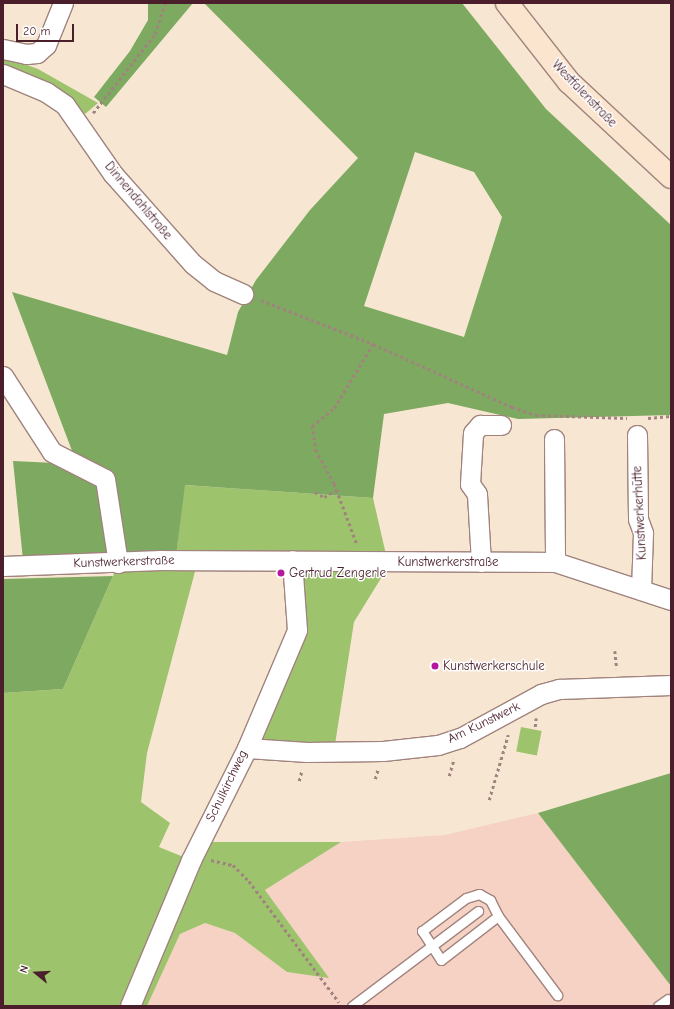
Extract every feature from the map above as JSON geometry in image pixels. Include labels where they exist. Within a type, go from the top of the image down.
[{"type":"main road","name":"Westfalenstraße","points":[[507,3],[569,82],[671,177]]},
{"type":"street","points":[[3,48],[26,54],[36,53],[46,45],[63,3]]},
{"type":"street","name":"Dinnendahlstraße","points":[[3,74],[56,98],[82,126],[113,174],[193,264],[214,281],[243,294]]},
{"type":"street","points":[[3,376],[52,452],[105,479],[118,563]]},
{"type":"street","name":"Kunstwerkerhütte","points":[[638,424],[638,519],[643,533],[641,590]]},
{"type":"street","points":[[481,562],[477,494],[470,484],[473,433],[480,425],[500,425]]},
{"type":"street","points":[[554,439],[555,562]]},
{"type":"street","name":"Kunstwerkerstraße","points":[[3,566],[292,560],[555,562],[671,600]]},
{"type":"street","name":"Schulkirchweg","points":[[130,1006],[191,860],[247,748],[297,630],[292,560]]},
{"type":"street","name":"Am Kunstwerk","points":[[247,748],[320,752],[438,745],[460,738],[516,707],[559,689],[671,685]]},
{"type":"lane","points":[[498,916],[441,960],[422,931],[466,898],[479,894],[490,900],[498,916],[557,996]]},
{"type":"lane","points":[[352,1006],[431,944],[478,911]]},
{"type":"lane","points":[[658,1006],[668,999]]},
{"type":"path","points":[[82,126],[155,34],[165,3]]},
{"type":"path","points":[[243,294],[373,344],[467,388],[536,415],[638,424],[671,416]]},
{"type":"path","points":[[361,560],[336,490],[316,452],[313,423],[322,420],[334,408],[373,344]]},
{"type":"path","points":[[315,492],[324,497],[336,490]]},
{"type":"path","points":[[489,800],[516,707]]},
{"type":"path","points":[[191,860],[233,865],[249,880],[342,1006]]},
{"type":"shaded area","points":[[538,813],[671,985],[671,1006],[147,1006],[180,934],[205,923],[235,933],[287,972],[328,977],[265,890],[341,842],[445,835]]},
{"type":"green space","points":[[148,3],[193,3],[106,107],[94,97],[130,51],[148,20]]},
{"type":"green space","points":[[204,3],[462,3],[546,109],[671,225],[671,415],[518,419],[448,403],[384,414],[373,498],[185,485],[176,556],[23,560],[13,461],[77,464],[12,292],[227,355],[238,312],[256,280],[310,210],[358,158]],"holes":[[[415,152],[474,172],[502,217],[464,337],[364,306]]]},
{"type":"green space","points":[[3,56],[38,69],[98,103],[85,114],[73,102],[3,67]]},
{"type":"green space","points":[[184,485],[373,498],[387,559],[176,556]]},
{"type":"green space","points":[[391,562],[354,622],[334,751],[247,748],[297,625],[295,563]]},
{"type":"green space","points":[[197,564],[147,753],[141,802],[170,823],[159,847],[181,856],[209,842],[341,842],[265,890],[329,978],[287,972],[235,933],[205,923],[180,934],[147,1006],[3,1006],[3,693],[63,689],[117,567]]},
{"type":"green space","points":[[113,576],[63,689],[3,693],[3,579]]},
{"type":"green space","points":[[521,727],[542,731],[537,756],[516,752]]},
{"type":"green space","points":[[671,773],[671,986],[538,813]]},
{"type":"place","name":"Gertrud Zengerle","points":[[281,573]]},
{"type":"place","name":"Kunstwerkerschule","points":[[435,666]]}]
